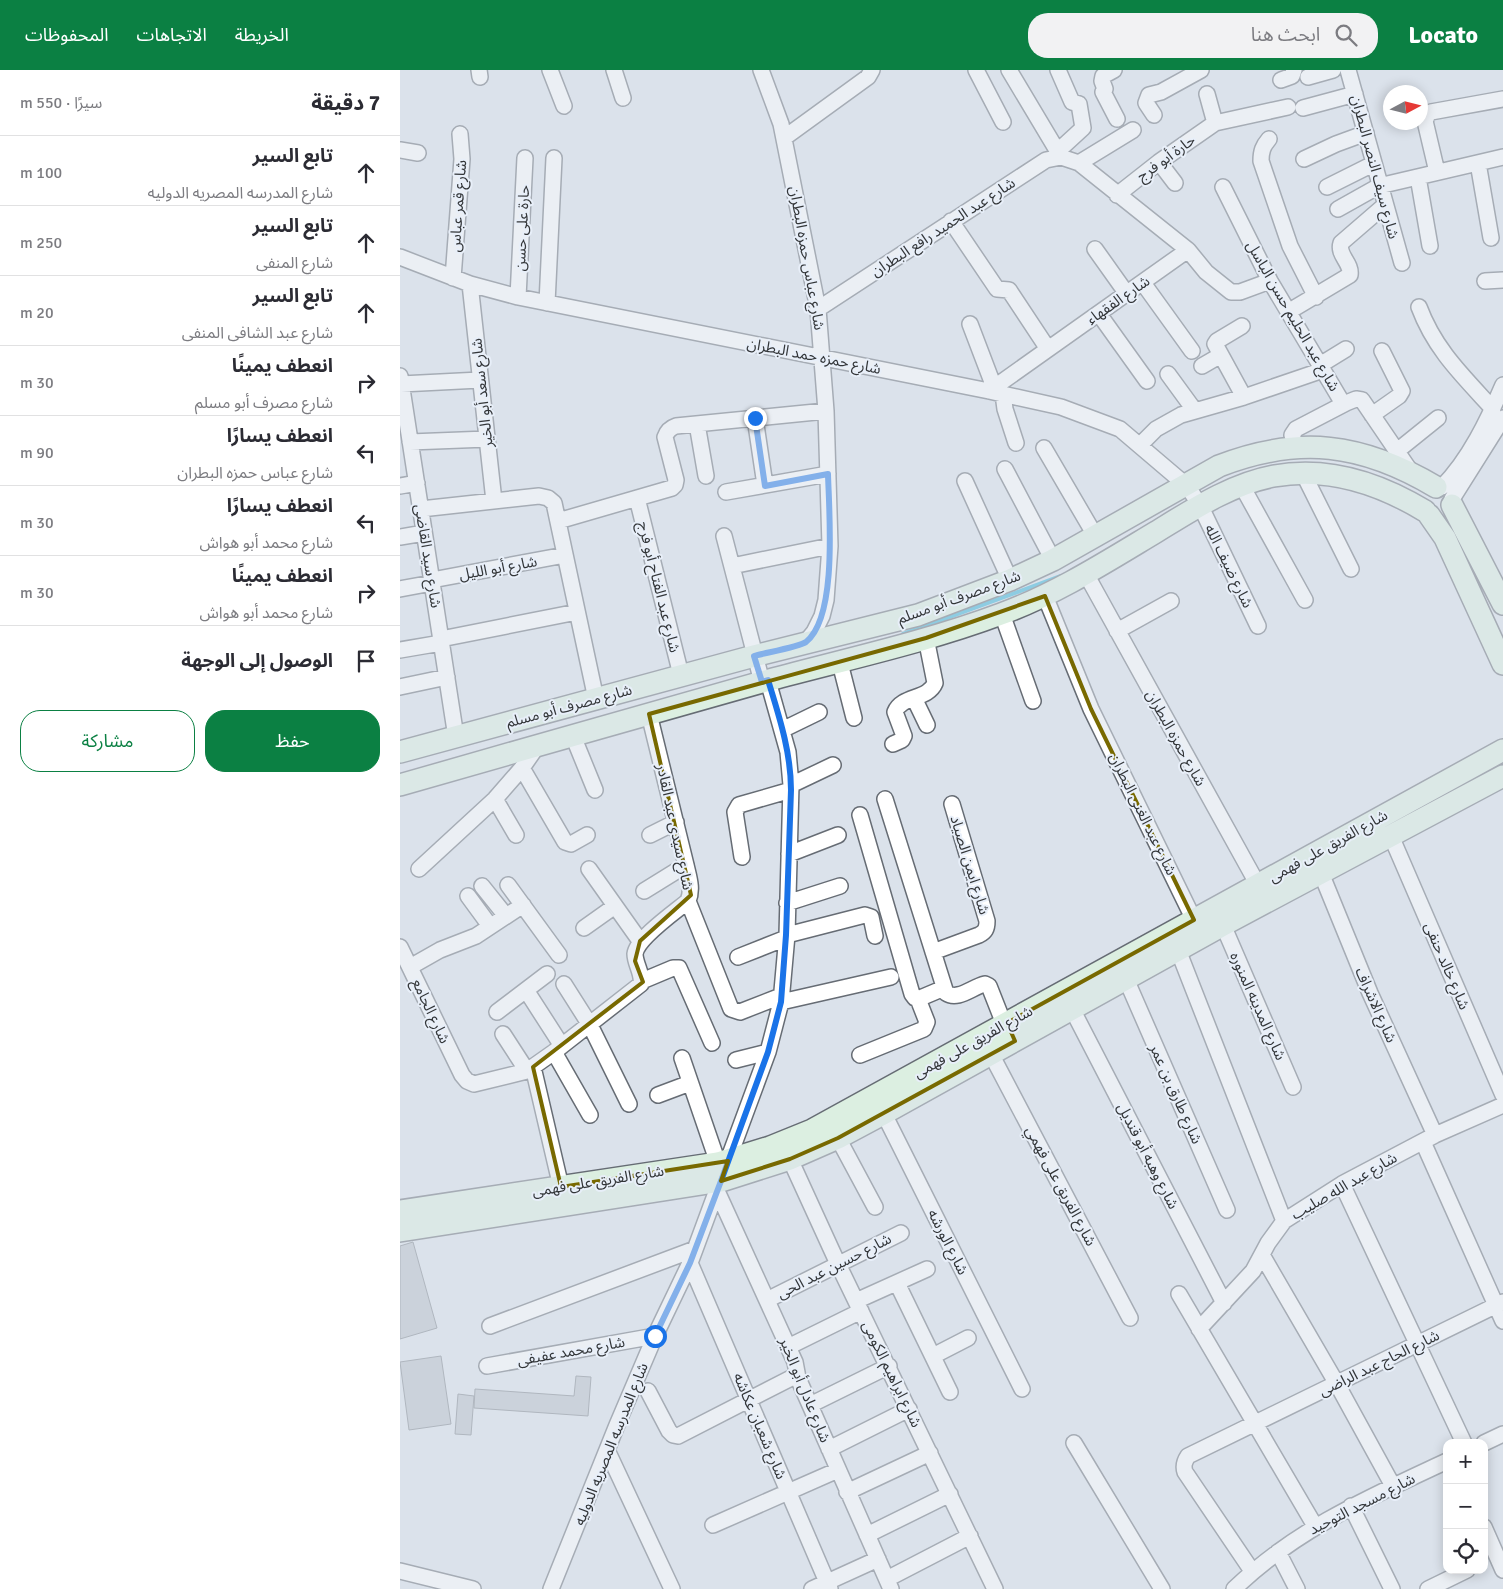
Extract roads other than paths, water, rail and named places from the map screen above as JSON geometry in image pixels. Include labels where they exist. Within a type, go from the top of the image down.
[{"type":"street","points":[[550,70],[564,106]]},
{"type":"street","points":[[614,70],[623,98]]},
{"type":"street","name":"شارع عباس حمزه البطران","points":[[761,70],[772,95],[784,138],[818,309],[826,410],[830,546],[826,600],[822,616],[814,632],[805,643]]},
{"type":"street","points":[[784,138],[868,77],[872,70]]},
{"type":"street","points":[[976,70],[1003,122]]},
{"type":"street","points":[[1009,70],[1067,158],[1188,250],[1206,272],[1231,292],[1240,292],[1270,281]]},
{"type":"street","points":[[1058,70],[1072,102],[1078,104],[1103,92]]},
{"type":"street","points":[[1114,70],[1103,76],[1102,81],[1105,89],[1103,92],[1117,119]]},
{"type":"street","points":[[1281,80],[1292,76],[1294,70]]},
{"type":"street","points":[[1308,77],[1333,70]]},
{"type":"street","name":"شارع سيف النصر البطران","points":[[1348,70],[1402,263]]},
{"type":"street","points":[[1154,116],[1146,103],[1149,95],[1161,92],[1193,72]]},
{"type":"street","points":[[1207,94],[1215,123]]},
{"type":"street","points":[[1303,108],[1355,94]]},
{"type":"street","points":[[1437,172],[1425,122],[1428,114],[1503,99]]},
{"type":"street","points":[[1067,158],[1084,128],[1078,104]]},
{"type":"street","name":"حارة أبو فرج","points":[[1117,195],[1159,162],[1215,123],[1288,107]]},
{"type":"street","points":[[1067,158],[1132,130]]},
{"type":"street","name":"شارع قمر عباس","points":[[453,278],[462,159],[460,134]]},
{"type":"street","points":[[1304,159],[1336,144],[1366,134]]},
{"type":"street","points":[[1268,139],[1261,152],[1261,160],[1290,246],[1316,297]]},
{"type":"street","points":[[400,150],[418,153]]},
{"type":"street","points":[[1338,209],[1379,186],[1503,157]]},
{"type":"street","name":"حارة على حسن","points":[[518,297],[525,158]]},
{"type":"street","points":[[547,303],[554,158]]},
{"type":"street","name":"شارع عبد الحميد رافع البطران","points":[[818,309],[1046,160],[1067,158]]},
{"type":"street","points":[[1159,162],[1175,184]]},
{"type":"street","points":[[1478,162],[1490,238]]},
{"type":"street","points":[[1327,187],[1373,164]]},
{"type":"street","points":[[1418,177],[1430,246]]},
{"type":"street","name":"شارع عبد الحليم حسن الباسل","points":[[1223,186],[1270,281],[1342,402],[1346,403],[1356,399],[1362,400],[1412,472]]},
{"type":"street","points":[[1288,312],[1350,275],[1350,270],[1340,250],[1341,242],[1385,205]]},
{"type":"street","points":[[951,221],[997,288],[1009,290],[1048,349]]},
{"type":"street","points":[[1095,248],[1127,294]]},
{"type":"street","name":"شارع الفقهاء","points":[[995,391],[1048,349],[1188,250]]},
{"type":"street","name":"شارع حمزه حمد البطران","points":[[400,257],[470,284],[518,297],[995,391],[1061,407],[1120,429],[1187,486],[1200,505]]},
{"type":"street","points":[[1485,281],[1503,280]]},
{"type":"street","points":[[1143,282],[1192,351]]},
{"type":"street","name":"شارع سعد أبو الخير","points":[[470,284],[494,501]]},
{"type":"street","points":[[1419,308],[1442,352],[1498,414]]},
{"type":"street","points":[[1099,314],[1147,381]]},
{"type":"street","points":[[970,324],[995,391],[1005,409],[1016,443]]},
{"type":"street","points":[[1242,326],[1216,342],[1244,397]]},
{"type":"street","points":[[1140,445],[1156,429],[1168,422],[1194,411],[1244,397],[1322,367],[1346,349]]},
{"type":"street","points":[[1372,414],[1399,396],[1402,391],[1382,351]]},
{"type":"street","points":[[1202,366],[1221,355]]},
{"type":"street","points":[[1168,374],[1194,411]]},
{"type":"street","points":[[400,380],[480,380]]},
{"type":"street","name":"شارع سيد القاضى","points":[[400,380],[406,438],[421,509],[456,737]]},
{"type":"street","points":[[1427,513],[1434,517],[1446,514],[1445,495],[1498,414],[1503,385]]},
{"type":"street","points":[[1296,447],[1292,435],[1296,428],[1346,403]]},
{"type":"street","points":[[558,521],[668,490],[675,485],[676,480],[665,437],[667,432],[676,426],[826,410]]},
{"type":"street","points":[[755,418],[765,486]]},
{"type":"street","points":[[1397,451],[1438,418]]},
{"type":"street","points":[[697,424],[706,476]]},
{"type":"street","points":[[406,438],[487,439]]},
{"type":"street","name":"شارع مصرف أبو مسلم","points":[[400,752],[681,675],[918,615],[1010,580],[1054,560],[1187,486],[1219,466],[1244,456],[1269,450],[1296,447],[1343,450],[1390,462],[1412,472],[1445,495]]},
{"type":"street","points":[[1044,448],[1096,537]]},
{"type":"street","points":[[1005,469],[1054,560]]},
{"type":"street","points":[[1303,473],[1351,569]]},
{"type":"street","name":"شارع مصرف أبو مسلم","points":[[400,784],[926,638],[1002,614],[1045,596],[1086,574],[1200,505],[1242,486],[1272,476],[1303,473],[1329,474],[1371,484],[1403,498],[1427,513]]},
{"type":"street","points":[[726,492],[828,474]]},
{"type":"street","points":[[966,482],[1010,580]]},
{"type":"street","points":[[400,486],[416,483]]},
{"type":"street","points":[[1242,486],[1305,600]]},
{"type":"street","points":[[1445,495],[1501,592]]},
{"type":"street","points":[[421,509],[539,496],[548,498],[554,503],[596,699]]},
{"type":"street","name":"شارع عبد الفتاح أبو فرج","points":[[637,498],[681,675]]},
{"type":"street","name":"شارع ضيف الله","points":[[1200,505],[1258,626]]},
{"type":"street","points":[[1427,513],[1445,538],[1503,664]]},
{"type":"street","points":[[400,537],[424,533]]},
{"type":"street","name":"شارع المدرسه المصريه الدوليه","points":[[552,1589],[607,1450],[655,1336],[692,1256],[768,1052],[781,999],[788,903],[791,788],[788,752],[765,682],[754,656],[724,536]]},
{"type":"street","points":[[732,566],[830,546]]},
{"type":"street","name":"شارع أبو الليل","points":[[400,589],[565,555]]},
{"type":"street","name":"شارع حمزه البطران","points":[[1086,574],[1262,893]]},
{"type":"street","name":"شارع عبد الغنى البطران","points":[[1045,596],[1091,709],[1194,920]]},
{"type":"street","points":[[1117,631],[1171,601]]},
{"type":"street","points":[[400,650],[577,612]]},
{"type":"street","points":[[1002,614],[1033,701]]},
{"type":"street","points":[[828,637],[854,718]]},
{"type":"street","points":[[893,744],[902,740],[904,736],[895,712],[897,708],[900,704],[931,691],[935,683],[936,678],[926,638]]},
{"type":"street","points":[[400,686],[447,678]]},
{"type":"street","points":[[914,698],[927,725]]},
{"type":"street","points":[[782,730],[819,712]]},
{"type":"street","name":"شارع سيدى عبد القادر","points":[[640,941],[688,901],[691,895],[686,865],[649,714]]},
{"type":"street","points":[[573,736],[595,790]]},
{"type":"street","points":[[419,868],[495,800],[522,768],[538,745]]},
{"type":"street","name":"شارع الفريق على فهمى","points":[[400,1211],[561,1187],[721,1174],[770,1147],[879,1105],[991,1054],[1009,1029],[1072,1009],[1223,925],[1262,893],[1503,750]]},
{"type":"street","points":[[742,857],[735,812],[736,807],[791,788],[834,765]]},
{"type":"street","points":[[522,768],[565,842],[571,844],[587,835]]},
{"type":"street","name":"شارع الفريق على فهمى","points":[[400,1231],[721,1174],[790,1159],[838,1138],[879,1105],[1194,920],[1262,893],[1321,873],[1503,776]]},
{"type":"street","points":[[885,799],[946,993],[951,997],[981,985],[989,986],[1009,1029]]},
{"type":"street","points":[[495,800],[516,835]]},
{"type":"street","name":"شارع ايمن الصياد","points":[[933,952],[984,933],[987,927],[987,921],[952,804]]},
{"type":"street","points":[[860,815],[912,994],[918,999],[927,1022],[924,1029],[860,1055]]},
{"type":"street","points":[[650,835],[676,822]]},
{"type":"street","points":[[789,854],[838,835]]},
{"type":"street","name":"شارع خالد حنفى","points":[[1391,836],[1503,1095]]},
{"type":"street","points":[[644,891],[686,865]]},
{"type":"street","points":[[589,869],[640,941],[635,961],[642,982]]},
{"type":"street","name":"شارع الاشراف","points":[[1321,873],[1429,1139],[1500,1304],[1503,1321]]},
{"type":"street","points":[[508,885],[560,955]]},
{"type":"street","points":[[482,886],[506,916]]},
{"type":"street","points":[[788,903],[840,886]]},
{"type":"street","points":[[468,896],[490,926]]},
{"type":"street","points":[[688,901],[731,1009],[740,1012],[781,999],[890,976]]},
{"type":"street","points":[[410,967],[440,950],[476,936],[523,905]]},
{"type":"street","points":[[584,928],[615,906]]},
{"type":"street","points":[[738,957],[786,936],[865,914],[871,918],[875,936]]},
{"type":"street","name":"شارع المدينه المنوره","points":[[1223,925],[1293,1087]]},
{"type":"street","name":"شارع الجامع","points":[[400,947],[462,1075],[467,1081],[474,1084],[530,1069]]},
{"type":"street","points":[[1178,950],[1284,1221]]},
{"type":"street","points":[[530,1069],[590,1025],[642,982],[673,968],[679,968],[712,1043]]},
{"type":"street","points":[[497,1012],[547,974]]},
{"type":"street","name":"شارع طارق بن عمر","points":[[1126,979],[1227,1210]]},
{"type":"street","points":[[564,984],[590,1025],[629,1104]]},
{"type":"street","points":[[918,999],[944,988]]},
{"type":"street","points":[[526,990],[558,1049],[590,1115]]},
{"type":"street","name":"شارع وهبه أبو قنديل","points":[[1072,1009],[1224,1303]]},
{"type":"street","points":[[503,1034],[530,1069],[561,1187]]},
{"type":"street","points":[[736,1060],[768,1052]]},
{"type":"street","name":"شارع الفريق على فهمي","points":[[991,1054],[1130,1318]]},
{"type":"street","name":"شارع عادل أبو الخير","points":[[682,1058],[721,1174],[767,1300],[797,1365],[797,1375],[889,1584]]},
{"type":"street","points":[[658,1095],[690,1083]]},
{"type":"street","name":"شارع الورشه","points":[[879,1105],[1022,1389]]},
{"type":"street","name":"شارع عبد الله صليب","points":[[1199,1329],[1253,1271],[1275,1231],[1284,1221],[1342,1184],[1429,1139],[1503,1106]]},
{"type":"street","points":[[838,1138],[875,1207]]},
{"type":"street","name":"شارع ابراهيم الكومى","points":[[790,1159],[838,1264],[970,1536],[990,1587]]},
{"type":"street","points":[[1342,1184],[1462,1439]]},
{"type":"street","name":"شارع حسين عبد الحى","points":[[767,1300],[901,1233]]},
{"type":"street","points":[[1262,1255],[1337,1384],[1393,1486]]},
{"type":"street","points":[[490,1326],[692,1256]]},
{"type":"street","name":"شارع شعبان عكاشه","points":[[692,1256],[749,1400],[828,1586]]},
{"type":"street","points":[[788,1347],[897,1283],[927,1269]]},
{"type":"street","points":[[897,1283],[950,1392]]},
{"type":"street","points":[[1180,1294],[1315,1526]]},
{"type":"street","name":"شارع الحاج عبد الراضى","points":[[1252,1571],[1185,1472],[1185,1461],[1188,1456],[1500,1304]]},
{"type":"street","name":"شارع محمد عفيفى","points":[[487,1366],[655,1336]]},
{"type":"street","points":[[933,1356],[968,1338]]},
{"type":"street","points":[[810,1405],[889,1366]]},
{"type":"street","points":[[648,1391],[669,1431],[673,1435],[678,1436],[797,1375]]},
{"type":"street","points":[[829,1449],[909,1409]]},
{"type":"street","points":[[1488,1441],[1503,1434]]},
{"type":"street","points":[[1074,1443],[1162,1589]]},
{"type":"street","points":[[607,1450],[672,1589]]},
{"type":"street","points":[[848,1492],[930,1453]]},
{"type":"street","name":"شارع مسجد التوحيد","points":[[1234,1589],[1252,1571],[1315,1526],[1351,1506],[1443,1463]]},
{"type":"street","points":[[713,1525],[838,1470]]},
{"type":"street","points":[[867,1535],[950,1494]]},
{"type":"street","points":[[1351,1506],[1392,1589]]},
{"type":"street","points":[[1485,1529],[1495,1557],[1503,1570]]},
{"type":"street","points":[[889,1584],[970,1536]]},
{"type":"street","points":[[1278,1552],[1297,1589]]},
{"type":"street","points":[[812,1589],[828,1586],[878,1559]]},
{"type":"street","points":[[400,1571],[473,1589]]},
{"type":"street","points":[[1428,1589],[1459,1574]]},
{"type":"waterway","points":[[903,634],[1061,576]]}]
